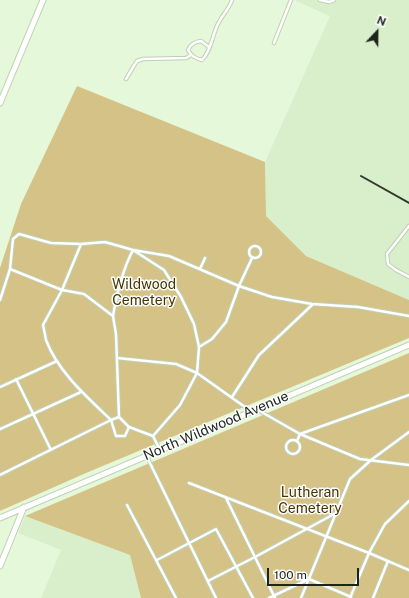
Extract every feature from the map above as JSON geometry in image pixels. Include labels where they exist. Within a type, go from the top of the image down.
[{"type":"street","points":[[0,103],[1,96],[43,0]]},
{"type":"street","name":"North Wildwood Avenue","points":[[0,518],[409,345]]},
{"type":"street","points":[[1,562],[24,507]]},
{"type":"lane","points":[[209,47],[201,41],[195,42],[188,50],[191,55],[202,60],[207,55],[219,20],[230,7],[232,0]]},
{"type":"lane","points":[[274,43],[291,0]]},
{"type":"lane","points":[[320,0],[329,2],[334,0]]},
{"type":"lane","points":[[126,79],[137,61],[143,59],[186,58],[191,55]]},
{"type":"lane","points":[[409,226],[387,254],[388,264],[396,270],[409,276]]},
{"type":"lane","points":[[0,300],[10,269],[13,239],[19,234],[51,243],[81,244],[105,242],[133,250],[169,256],[239,286],[272,297],[312,304],[358,307],[409,316]]},
{"type":"lane","points":[[81,244],[62,290],[43,324],[46,340],[57,361],[81,392],[111,420],[116,436],[125,436],[129,427]]},
{"type":"lane","points":[[257,246],[261,250],[261,254],[256,258],[252,258],[249,255],[249,251],[251,248],[257,246]]},
{"type":"lane","points":[[133,250],[125,266],[117,292],[113,316],[116,334],[119,417],[129,427],[154,436],[160,450]]},
{"type":"lane","points":[[133,250],[164,270],[181,297],[194,324],[199,348],[197,373],[180,405],[154,436]]},
{"type":"lane","points":[[200,269],[205,258]]},
{"type":"lane","points":[[199,348],[212,339],[226,322],[239,286],[252,258]]},
{"type":"lane","points":[[10,269],[62,290],[84,294],[113,316]]},
{"type":"lane","points":[[232,397],[259,356],[312,304]]},
{"type":"lane","points":[[117,358],[176,364],[197,373],[255,411],[300,434],[360,459],[409,465]]},
{"type":"lane","points":[[0,387],[57,361]]},
{"type":"lane","points":[[16,380],[34,413],[51,450]]},
{"type":"lane","points":[[0,429],[81,392]]},
{"type":"lane","points":[[297,441],[300,434],[409,395]]},
{"type":"lane","points":[[0,475],[119,417]]},
{"type":"lane","points":[[301,598],[350,479],[371,460],[409,432]]},
{"type":"lane","points":[[292,440],[297,441],[300,445],[300,450],[297,454],[290,454],[286,448],[287,444],[292,440]]},
{"type":"lane","points":[[146,456],[216,598]]},
{"type":"lane","points":[[189,483],[409,570]]},
{"type":"lane","points":[[226,497],[274,597]]},
{"type":"lane","points":[[309,579],[351,598],[369,553],[384,524],[409,501]]},
{"type":"lane","points":[[127,505],[176,598]]},
{"type":"lane","points":[[208,581],[255,558],[337,513]]},
{"type":"lane","points":[[157,560],[216,529],[253,598]]},
{"type":"lane","points":[[373,598],[388,561]]},
{"type":"lane","points":[[269,598],[274,597],[309,579]]},
{"type":"shaded area","points":[[296,0],[409,0],[409,300],[306,256],[266,216],[265,162],[330,16]]},
{"type":"shaded area","points":[[25,516],[130,555],[141,598],[41,598],[61,550],[18,533]]},
{"type":"green space","name":"Wildwood Cemetery","points":[[77,86],[265,162],[266,216],[306,256],[409,300],[409,338],[86,473],[0,511],[0,268],[21,204]]},
{"type":"green space","name":"Lutheran Cemetery","points":[[409,353],[409,598],[141,598],[130,555],[25,516]]},
{"type":"railway","points":[[361,176],[409,203]]}]
